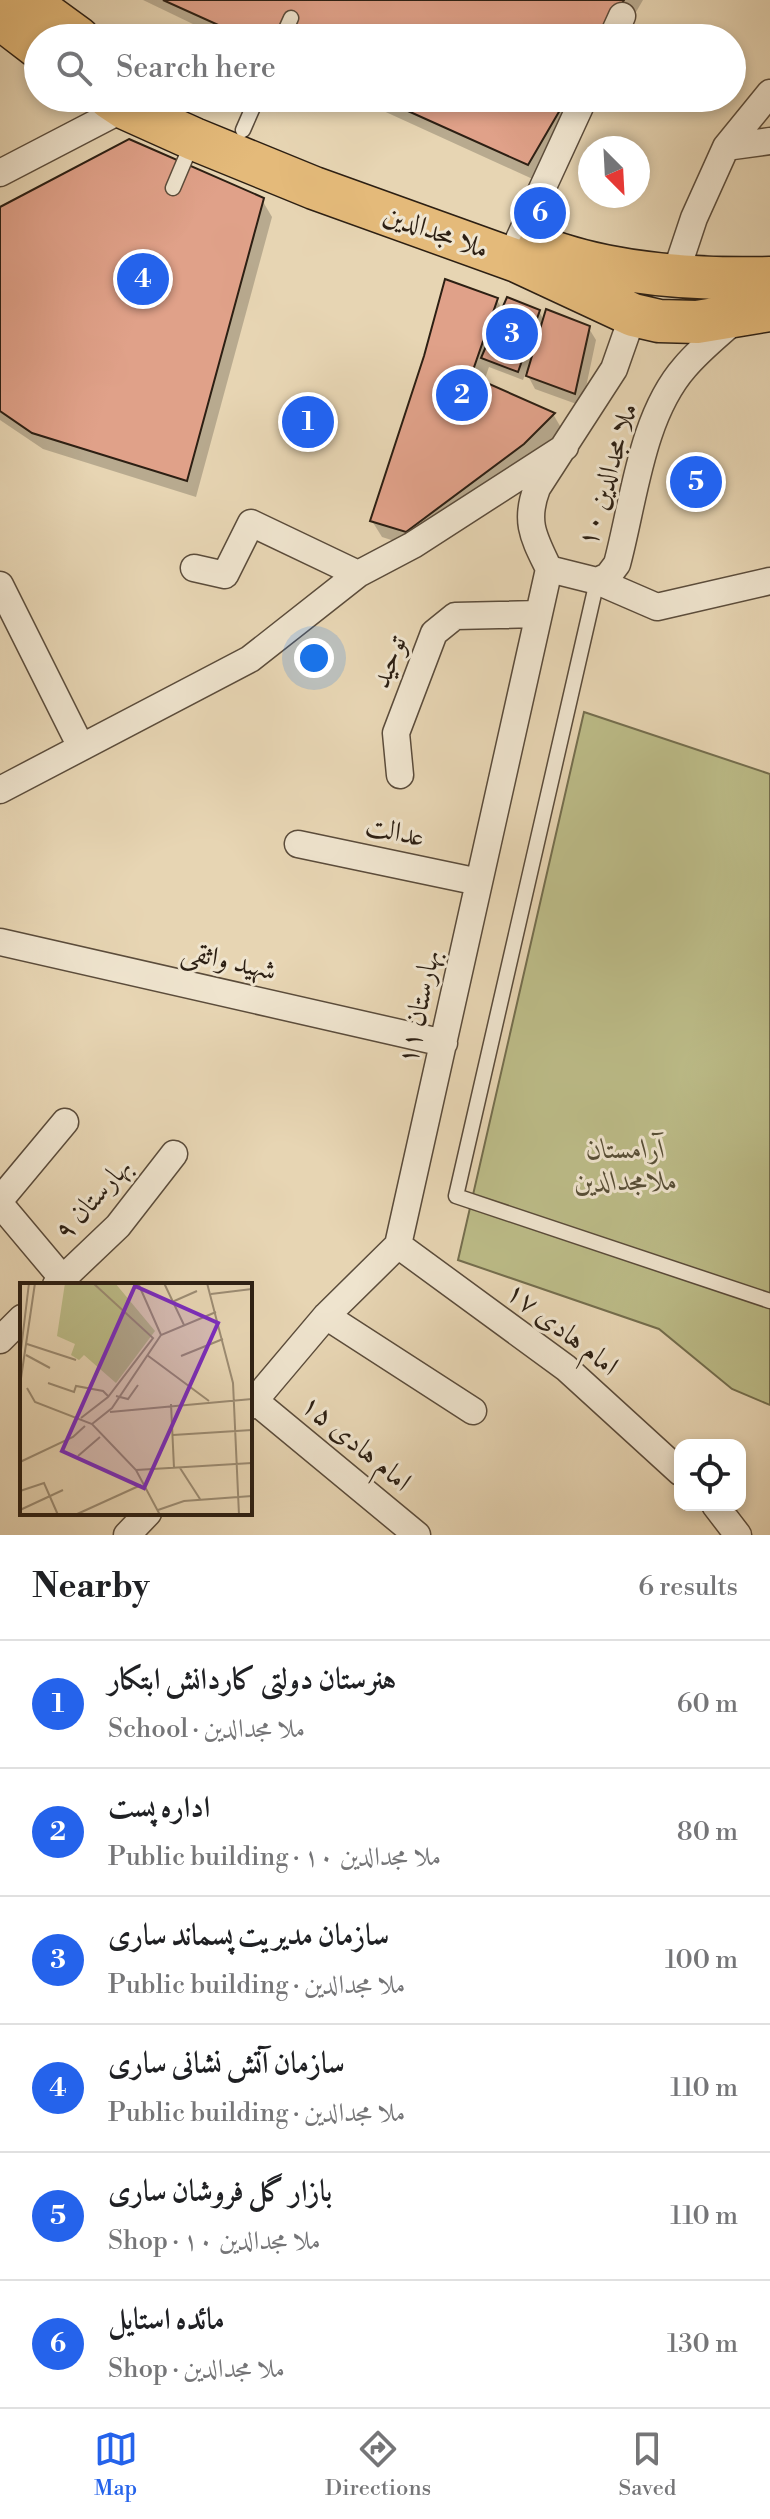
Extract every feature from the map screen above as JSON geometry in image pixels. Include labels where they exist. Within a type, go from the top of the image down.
[{"type":"main road","points":[[25,15],[46,24]]},
{"type":"main road","name":"ملا مجدالدین","points":[[136,112],[314,188],[517,261],[633,315],[659,321],[697,322],[756,311]]},
{"type":"main road","name":"ملا مجدالدین","points":[[250,114],[566,258],[719,280],[770,278]]},
{"type":"main road","points":[[633,315],[659,273]]},
{"type":"street","points":[[659,273],[694,218],[726,147],[770,93]]},
{"type":"street","points":[[0,173],[102,112]]},
{"type":"street","points":[[519,239],[578,112]]},
{"type":"street","points":[[726,147],[770,141]]},
{"type":"street","name":"ملا مجدالدین ١٠","points":[[597,581],[608,576],[617,564],[649,432],[666,396],[684,367],[756,311]]},
{"type":"street","name":"ملا مجدالدین ١٠","points":[[549,569],[532,532],[531,504],[537,488],[614,369],[633,315]]},
{"type":"street","points":[[0,790],[250,659],[358,574],[413,545],[565,447]]},
{"type":"street","points":[[194,568],[225,575],[251,523],[358,574]]},
{"type":"street","points":[[549,569],[597,581],[657,607],[770,581]]},
{"type":"street","name":"بهارستان ۱۱","points":[[398,1245],[549,569]]},
{"type":"street","points":[[0,585],[81,747]]},
{"type":"street","name":"توحید","points":[[400,775],[396,733],[434,633],[455,616],[539,614]]},
{"type":"street","name":"عدالت","points":[[298,844],[479,882]]},
{"type":"street","name":"شهید واثقی","points":[[0,942],[444,1043]]},
{"type":"street","points":[[60,1282],[0,1202],[65,1122]]},
{"type":"street","name":"بهارستان ٩","points":[[60,1282],[118,1226],[174,1154]]},
{"type":"street","points":[[252,1403],[326,1316],[398,1245]]},
{"type":"street","name":"امام هادی ۱۷","points":[[398,1245],[566,1368],[674,1467]]},
{"type":"street","points":[[326,1316],[473,1411]]},
{"type":"street","points":[[0,1340],[20,1320]]},
{"type":"street","name":"امام هادی ۱۵","points":[[252,1403],[417,1535]]},
{"type":"street","points":[[720,1511],[738,1535]]},
{"type":"street","points":[[127,1535],[146,1515]]},
{"type":"lane","points":[[288,24],[291,18]]},
{"type":"lane","points":[[173,188],[194,139]]},
{"type":"lane","points":[[597,581],[456,1196],[770,1301]]},
{"type":"green space","name":"آرامستان ملامجدالدین","points":[[584,712],[770,774],[770,1405],[732,1389],[659,1329],[458,1260]]},
{"type":"building","points":[[163,0],[624,0],[610,24],[216,24]]},
{"type":"building","points":[[410,112],[559,112],[528,165]]},
{"type":"building","points":[[129,139],[264,198],[187,481],[32,433],[0,411],[0,207]]},
{"type":"building","points":[[445,279],[498,298],[471,376],[555,413],[524,444],[406,532],[370,521],[424,356]]},
{"type":"building","points":[[507,297],[540,310],[518,372],[481,358]]},
{"type":"building","points":[[546,309],[590,326],[575,394],[526,376]]},
{"type":"place","name":"مائده استایل","points":[[540,213]]},
{"type":"place","name":"سازمان آتش نشانی ساری","points":[[143,279]]},
{"type":"place","name":"سازمان مدیریت پسماند ساری","points":[[512,334]]},
{"type":"place","name":"اداره پست","points":[[462,395]]},
{"type":"place","name":"هنرستان دولتی کاردانش ابتکار","points":[[308,422]]},
{"type":"place","name":"بازار گل فروشان ساری","points":[[696,482]]}]
